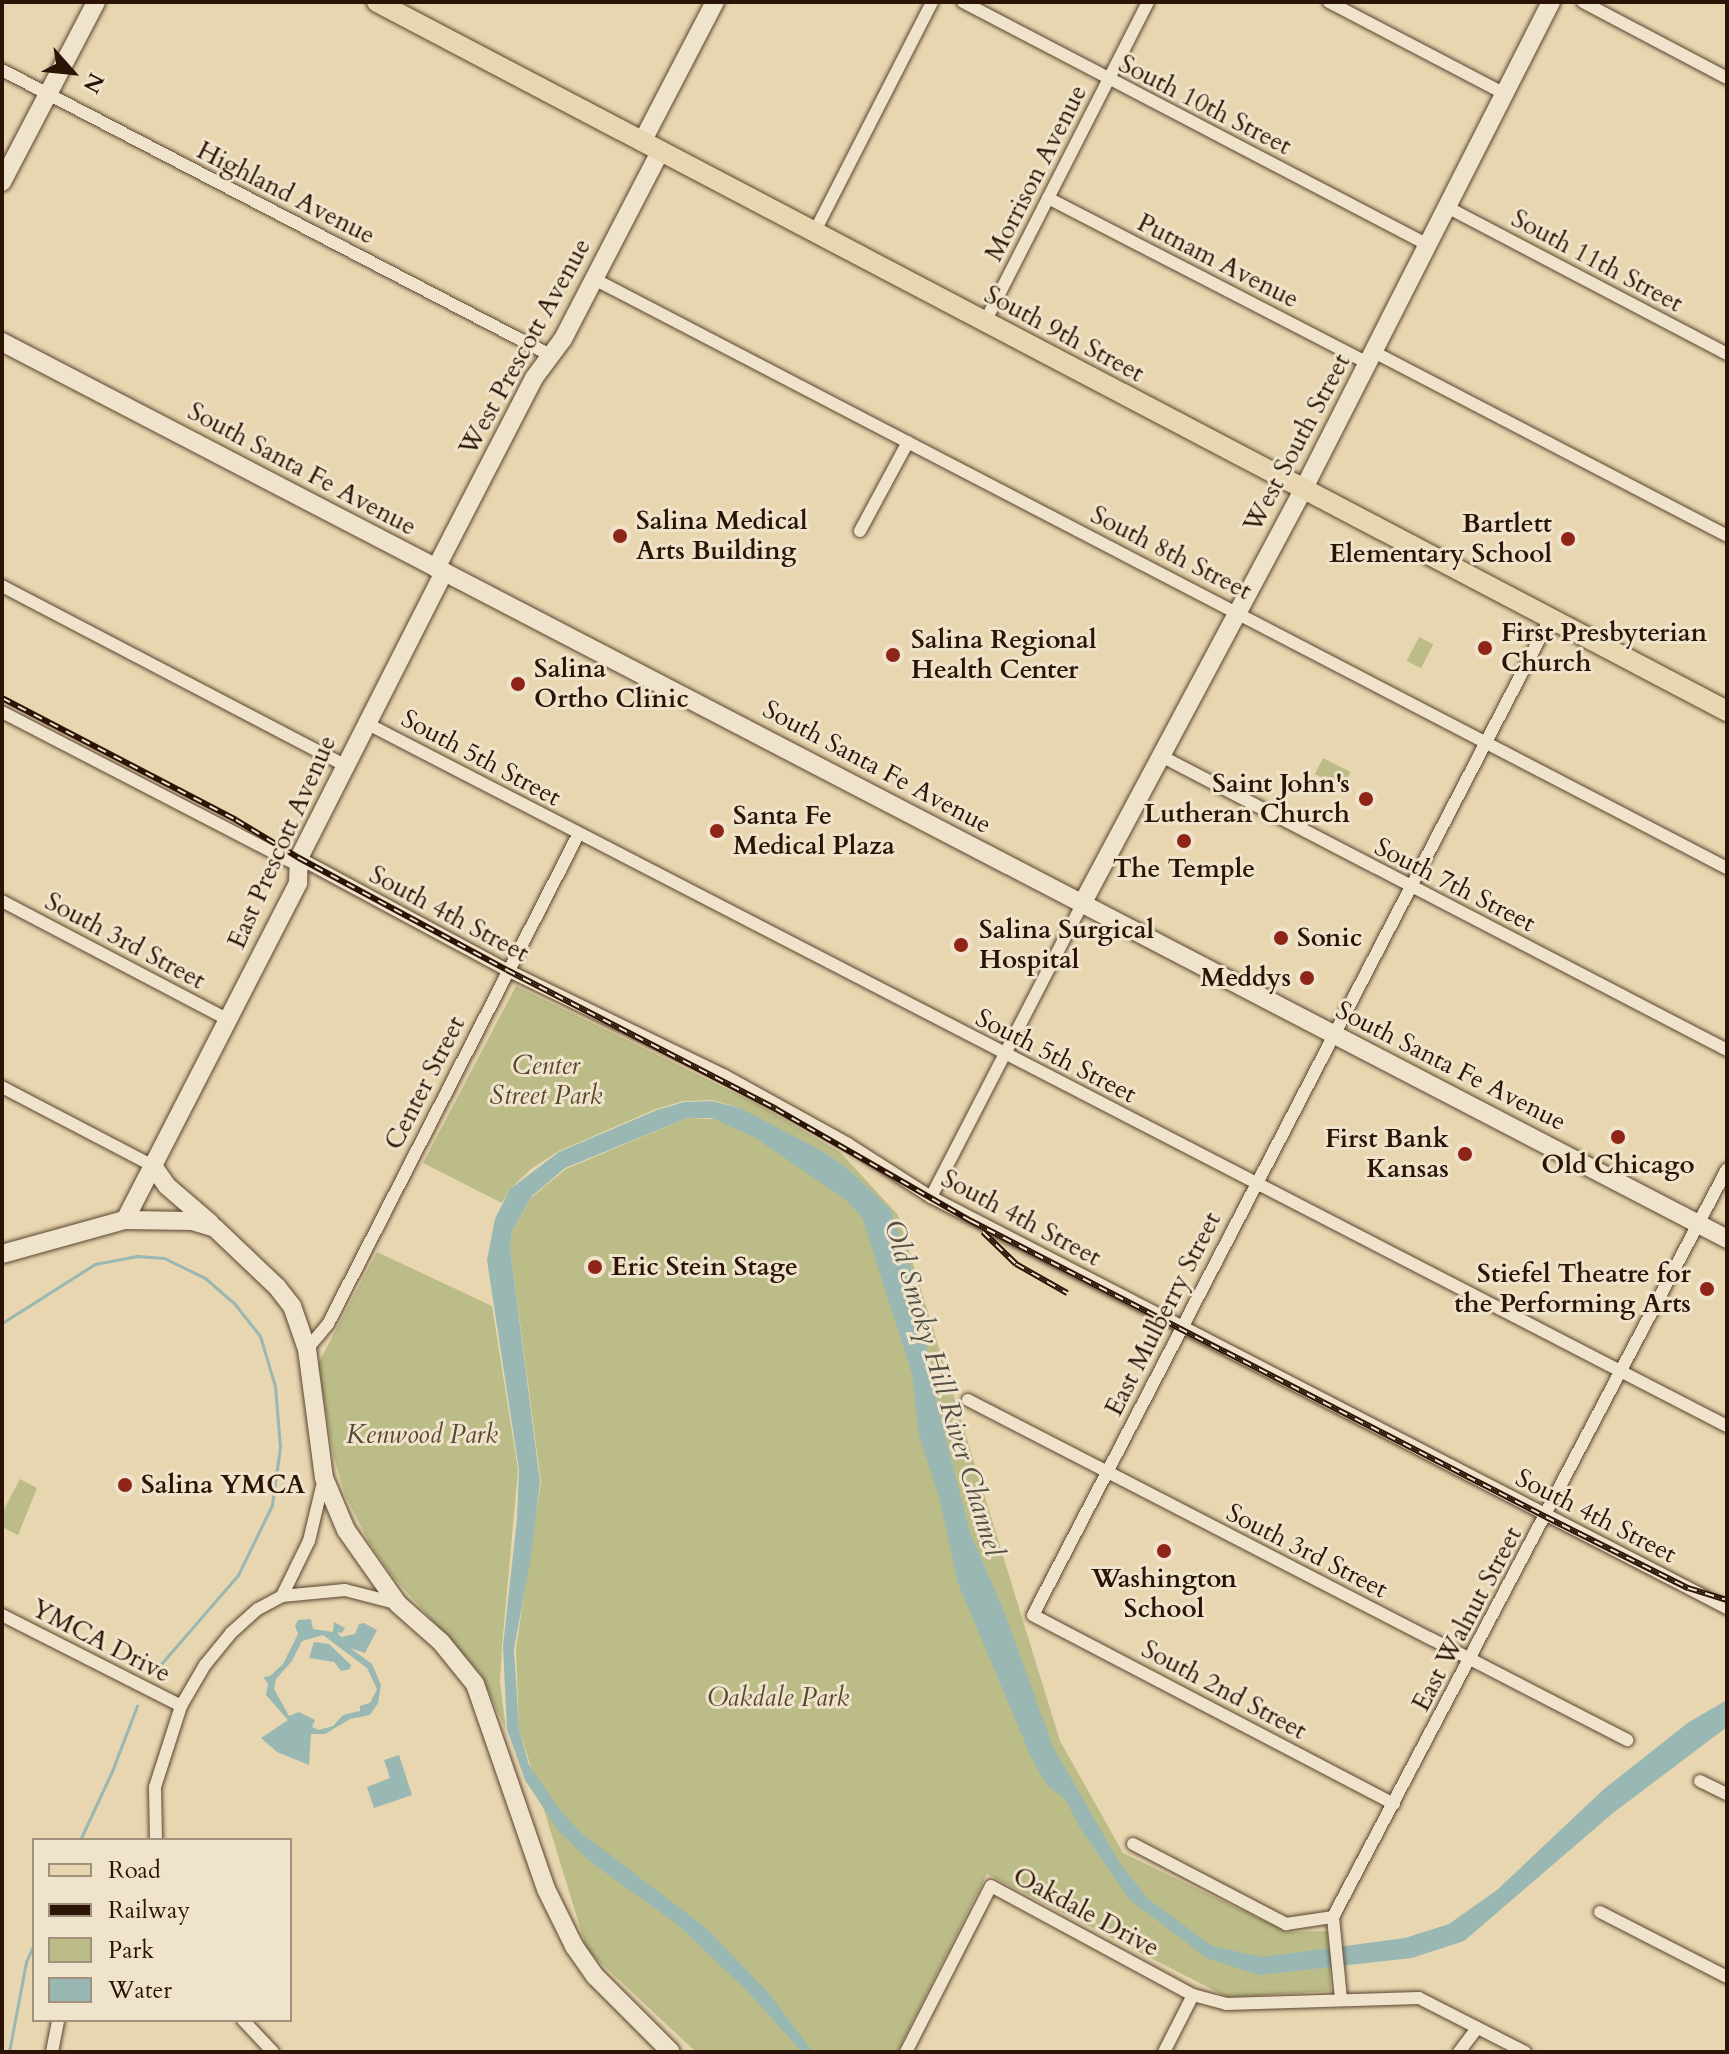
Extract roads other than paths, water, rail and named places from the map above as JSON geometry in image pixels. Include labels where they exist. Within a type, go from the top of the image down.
[{"type":"main road","name":"South 9th Street","points":[[377,2],[402,8],[651,147],[1727,711]]},
{"type":"street","points":[[2,182],[96,2]]},
{"type":"street","name":"West Prescott Avenue","points":[[440,570],[534,378],[563,339],[594,279],[715,2]]},
{"type":"street","name":"South 10th Street","points":[[963,2],[1428,245]]},
{"type":"street","name":"Morrison Avenue","points":[[985,322],[1148,2]]},
{"type":"street","points":[[1329,2],[1503,93]]},
{"type":"street","name":"West South Street","points":[[1082,904],[1303,490],[1551,2]]},
{"type":"street","points":[[1583,2],[1727,78]]},
{"type":"street","points":[[814,233],[928,3]]},
{"type":"street","name":"Highland Avenue","points":[[2,70],[550,355]]},
{"type":"street","name":"Putnam Avenue","points":[[1048,198],[1371,358]]},
{"type":"street","name":"South 11th Street","points":[[1447,207],[1727,354]]},
{"type":"street","name":"South 8th Street","points":[[594,279],[1727,868]]},
{"type":"street","name":"South Santa Fe Avenue","points":[[2,342],[1727,1239]]},
{"type":"street","points":[[1371,358],[1727,536]]},
{"type":"street","points":[[860,531],[908,442]]},
{"type":"street","name":"East Prescott Avenue","points":[[125,1220],[298,883],[298,862],[440,570]]},
{"type":"street","points":[[2,586],[344,765]]},
{"type":"street","name":"East Mulberry Street","points":[[1033,1615],[1550,619]]},
{"type":"street","name":"South 4th Street","points":[[2,712],[507,970],[725,1076],[848,1144],[931,1197],[1727,1608]]},
{"type":"street","name":"South 5th Street","points":[[366,723],[1727,1426]]},
{"type":"street","name":"South 7th Street","points":[[1163,757],[1727,1050]]},
{"type":"street","name":"Center Street","points":[[307,1349],[328,1324],[578,835]]},
{"type":"street","name":"South 3rd Street","points":[[2,901],[227,1019]]},
{"type":"street","points":[[931,1197],[1082,904]]},
{"type":"street","points":[[2,1087],[153,1166],[167,1186],[285,1296],[307,1349],[324,1478],[346,1530],[398,1604],[441,1642],[475,1684],[546,1889],[574,1946],[595,1976],[671,2052]]},
{"type":"street","name":"East Walnut Street","points":[[1333,1917],[1727,1169]]},
{"type":"street","points":[[2,1254],[125,1220],[192,1221],[215,1228]]},
{"type":"street","name":"South 3rd Street","points":[[968,1400],[1627,1740]]},
{"type":"street","points":[[282,1596],[309,1541],[324,1478]]},
{"type":"street","points":[[156,1838],[155,1787],[181,1706],[205,1665],[231,1633],[258,1609],[282,1596],[345,1590],[398,1604]]},
{"type":"street","name":"YMCA Drive","points":[[2,1615],[181,1706]]},
{"type":"street","name":"South 2nd Street","points":[[1033,1615],[1394,1804]]},
{"type":"street","points":[[1700,1781],[1727,1794]]},
{"type":"street","points":[[1133,1844],[1286,1924],[1333,1917],[1341,1999]]},
{"type":"street","name":"Oakdale Drive","points":[[906,2052],[991,1886],[1193,1995],[1226,2004],[1419,1998],[1525,2052]]},
{"type":"street","points":[[1600,1912],[1727,1977]]},
{"type":"street","points":[[1164,2052],[1193,1995]]},
{"type":"street","points":[[52,2052],[58,2022]]},
{"type":"street","points":[[245,2022],[273,2052]]},
{"type":"street","points":[[1459,2052],[1477,2028]]},
{"type":"water","points":[[712,1101],[740,1108],[822,1151],[847,1168],[890,1209],[915,1280],[937,1404],[970,1533],[1004,1611],[1053,1747],[1119,1862],[1147,1898],[1212,1946],[1262,1957],[1405,1938],[1449,1924],[1497,1890],[1604,1789],[1689,1722],[1727,1700],[1727,1727],[1613,1813],[1464,1941],[1412,1958],[1259,1975],[1207,1958],[1130,1900],[1080,1828],[1066,1800],[1047,1785],[1031,1757],[958,1583],[940,1501],[919,1435],[912,1374],[862,1217],[845,1199],[754,1137],[712,1118],[687,1118],[565,1168],[532,1196],[512,1231],[510,1248],[540,1482],[531,1558],[514,1649],[519,1728],[529,1765],[557,1806],[580,1832],[706,1928],[767,1991],[813,2052],[802,2052],[747,1991],[677,1924],[592,1863],[558,1830],[525,1780],[507,1729],[503,1646],[517,1519],[519,1470],[487,1260],[495,1219],[510,1189],[559,1152],[657,1110],[684,1102]]},
{"type":"water","points":[[311,1619],[313,1629],[333,1632],[334,1622],[345,1628],[342,1633],[337,1632],[341,1637],[355,1634],[359,1624],[364,1623],[377,1630],[365,1653],[350,1648],[372,1664],[381,1685],[378,1703],[370,1715],[350,1719],[325,1734],[311,1734],[309,1765],[277,1752],[261,1738],[288,1720],[266,1695],[268,1684],[263,1677],[270,1676],[283,1664],[298,1634],[295,1626],[298,1620]],"holes":[[[323,1635],[367,1668],[377,1689],[370,1703],[360,1706],[360,1711],[343,1715],[333,1726],[319,1730],[312,1727],[315,1720],[299,1712],[289,1716],[274,1689],[276,1679],[292,1661],[302,1641]]]},
{"type":"water","points":[[314,1642],[329,1644],[351,1665],[350,1669],[341,1671],[334,1662],[309,1658]]},
{"type":"water","points":[[399,1755],[412,1795],[374,1808],[367,1787],[390,1778],[384,1760]]},
{"type":"waterway","name":"Old Smoky Hill River Channel","points":[[2,1323],[95,1264],[137,1256],[164,1258],[205,1278],[234,1303],[260,1336],[275,1386],[280,1447],[272,1505],[238,1575],[161,1664]]},
{"type":"waterway","name":"Old Smoky Hill River Channel","points":[[81,1838],[112,1771],[137,1706]]},
{"type":"waterway","name":"Old Smoky Hill River Channel","points":[[9,2052],[26,1962],[32,1948]]},
{"type":"railway","points":[[2,698],[236,820],[299,858],[507,970],[776,1109],[971,1221],[1546,1517],[1688,1588],[1727,1600]]},
{"type":"railway","points":[[983,1232],[1016,1264],[1067,1293]]},
{"type":"place","name":"Salina Medical Arts Building","points":[[620,536]]},
{"type":"place","name":"Bartlett Elementary School","points":[[1568,539]]},
{"type":"place","name":"First Presbyterian Church","points":[[1485,648]]},
{"type":"place","name":"Salina Regional Health Center","points":[[893,655]]},
{"type":"place","name":"Salina Ortho Clinic","points":[[518,684]]},
{"type":"place","name":"Saint John's Lutheran Church","points":[[1366,799]]},
{"type":"place","name":"Santa Fe Medical Plaza","points":[[717,831]]},
{"type":"place","name":"The Temple","points":[[1184,841]]},
{"type":"place","name":"Sonic","points":[[1281,938]]},
{"type":"place","name":"Salina Surgical Hospital","points":[[961,945]]},
{"type":"place","name":"Meddys","points":[[1307,978]]},
{"type":"place","name":"Old Chicago","points":[[1618,1137]]},
{"type":"place","name":"First Bank Kansas","points":[[1465,1154]]},
{"type":"place","name":"Eric Stein Stage","points":[[595,1267]]},
{"type":"place","name":"Stiefel Theatre for the Performing Arts","points":[[1707,1289]]},
{"type":"place","name":"Salina YMCA","points":[[125,1485]]},
{"type":"place","name":"Washington School","points":[[1164,1551]]},
{"type":"park label","name":"Center Street Park","points":[[546,1081]]},
{"type":"park label","name":"Kenwood Park","points":[[422,1435]]},
{"type":"park label","name":"Oakdale Park","points":[[778,1698]]}]
